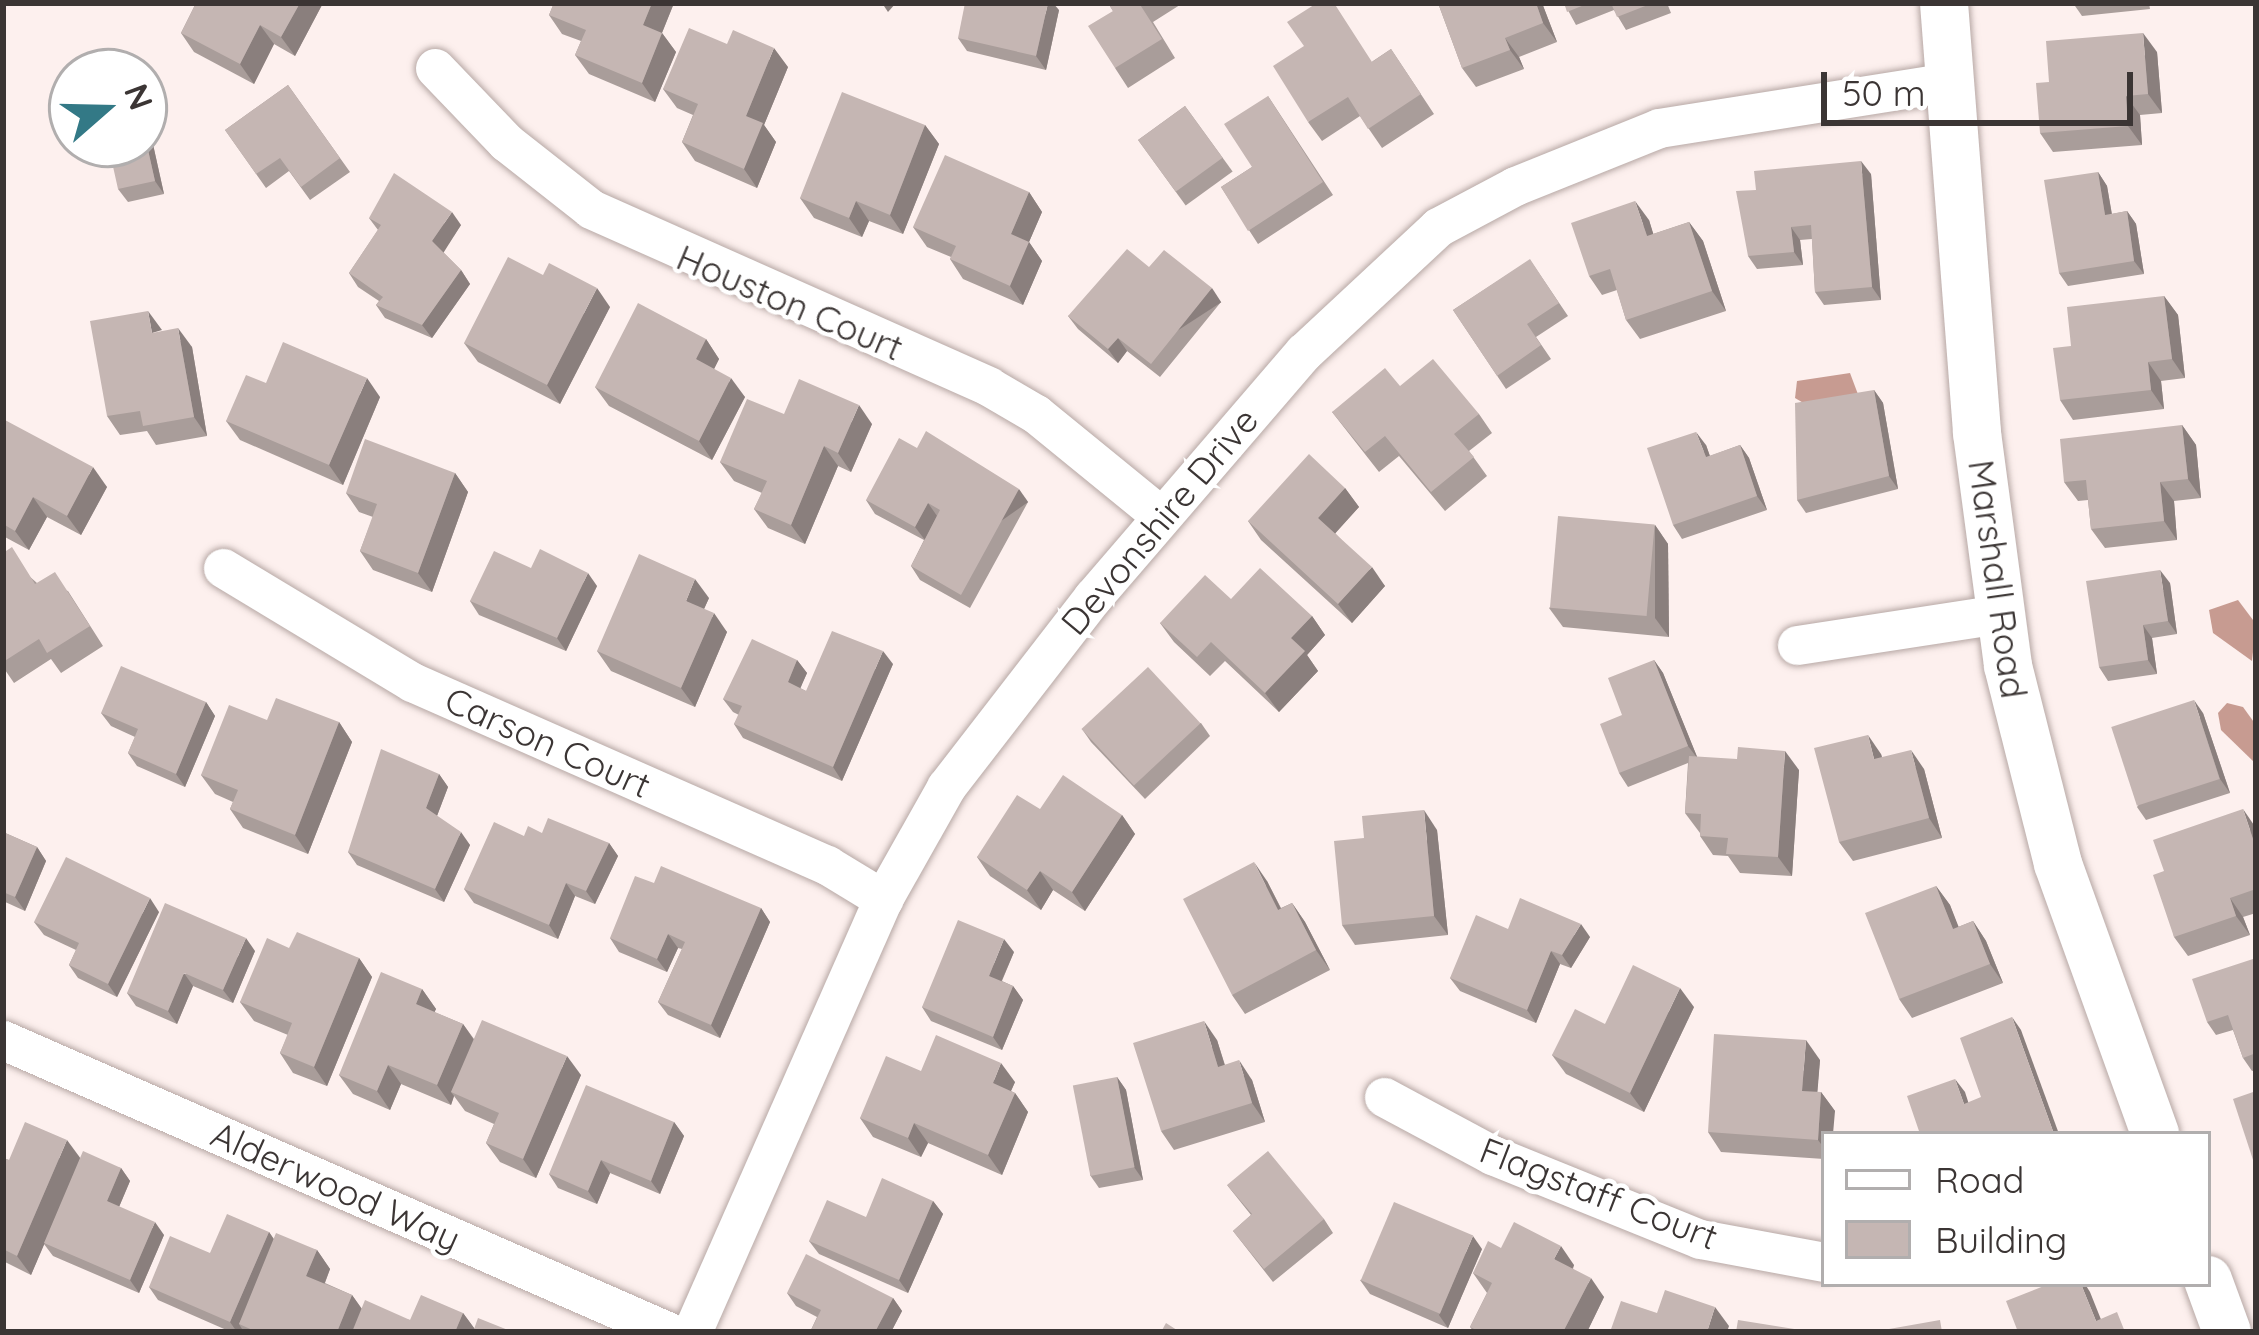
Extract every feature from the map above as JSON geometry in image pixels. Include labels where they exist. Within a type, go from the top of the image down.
[{"type":"street","name":"Marshall Road","points":[[1944,3],[2000,614],[2052,842],[2154,1131]]},
{"type":"street","name":"Houston Court","points":[[435,68],[506,142],[591,209],[988,386],[1036,414],[1161,516]]},
{"type":"street","name":"Devonshire Drive","points":[[692,1332],[883,898],[980,740],[1161,516],[1304,352],[1438,226],[1515,186],[1660,128],[1949,82]]},
{"type":"street","name":"Carson Court","points":[[223,568],[412,682],[827,865],[883,898]]},
{"type":"street","points":[[1797,645],[2000,614]]},
{"type":"street","name":"Alderwood Way","points":[[3,1040],[669,1332]]},
{"type":"street","name":"Flagstaff Court","points":[[1384,1097],[1492,1155],[1700,1239],[1821,1261]]},
{"type":"street","points":[[2211,1287],[2227,1332]]},
{"type":"shaded area","points":[[1850,373],[1859,397],[1812,408],[1795,398],[1797,381]]},
{"type":"shaded area","points":[[2238,600],[2256,624],[2252,661],[2213,633],[2209,610]]},
{"type":"shaded area","points":[[2227,703],[2243,707],[2256,725],[2256,764],[2221,730],[2218,713]]},
{"type":"building","points":[[196,3],[300,3],[281,37],[260,25],[240,64],[181,33]]},
{"type":"building","points":[[554,3],[652,3],[643,25],[662,33],[642,83],[575,55],[586,30],[549,15]]},
{"type":"building","points":[[965,3],[1048,3],[1036,56],[958,38]]},
{"type":"building","points":[[1108,3],[1139,3],[1162,39],[1115,68],[1088,26],[1113,11]]},
{"type":"building","points":[[1317,3],[1334,3],[1372,62],[1391,49],[1421,94],[1368,129],[1348,97],[1308,122],[1273,66],[1304,46],[1287,22]]},
{"type":"building","points":[[1438,3],[1536,3],[1543,23],[1505,38],[1510,50],[1462,68]]},
{"type":"building","points":[[1564,3],[1589,3],[1567,12]]},
{"type":"building","points":[[1611,3],[1653,3],[1617,17]]},
{"type":"building","points":[[689,28],[727,44],[733,30],[774,48],[746,116],[763,123],[744,169],[682,142],[698,104],[663,89]]},
{"type":"building","points":[[2143,33],[2148,94],[2126,96],[2128,126],[2040,133],[2036,83],[2049,82],[2046,41]]},
{"type":"building","points":[[288,85],[340,158],[301,187],[280,158],[256,174],[225,130]]},
{"type":"building","points":[[842,92],[925,125],[890,215],[856,201],[849,218],[800,198]]},
{"type":"building","points":[[1268,96],[1323,182],[1248,231],[1221,187],[1252,167],[1224,124]]},
{"type":"building","points":[[1185,106],[1223,158],[1176,192],[1138,140]]},
{"type":"building","points":[[945,155],[1029,192],[1011,234],[1029,242],[1010,286],[950,259],[956,246],[913,227]]},
{"type":"building","points":[[1861,161],[1872,287],[1815,292],[1811,225],[1791,227],[1794,252],[1748,256],[1736,191],[1756,190],[1754,171]]},
{"type":"building","points":[[113,168],[152,168],[155,181],[118,189]]},
{"type":"building","points":[[2098,172],[2105,215],[2127,211],[2134,261],[2059,273],[2044,180]]},
{"type":"building","points":[[394,173],[452,212],[432,241],[461,270],[422,325],[376,305],[383,297],[349,273],[381,225],[369,218]]},
{"type":"building","points":[[1635,201],[1647,236],[1689,222],[1712,291],[1626,320],[1610,269],[1589,276],[1571,223]]},
{"type":"building","points":[[1127,249],[1149,267],[1164,250],[1212,288],[1151,364],[1118,338],[1108,349],[1068,316]]},
{"type":"building","points":[[508,257],[543,275],[549,263],[597,288],[547,385],[464,343]]},
{"type":"building","points":[[1530,259],[1559,303],[1527,324],[1541,345],[1497,376],[1453,310]]},
{"type":"building","points":[[2164,296],[2172,359],[2148,362],[2151,390],[2060,400],[2053,348],[2071,346],[2067,307]]},
{"type":"building","points":[[638,303],[706,339],[696,359],[731,378],[699,441],[595,387]]},
{"type":"building","points":[[148,311],[152,333],[178,328],[194,417],[143,426],[140,411],[107,416],[90,321]]},
{"type":"building","points":[[283,342],[367,378],[329,465],[226,421],[246,375],[266,383]]},
{"type":"building","points":[[1433,359],[1479,414],[1454,434],[1474,457],[1431,492],[1385,436],[1365,452],[1332,412],[1385,368],[1400,386]]},
{"type":"building","points":[[799,379],[859,405],[838,453],[824,446],[791,525],[754,509],[767,481],[720,462],[747,399],[784,414]]},
{"type":"building","points":[[1874,390],[1889,476],[1797,500],[1795,403]]},
{"type":"building","points":[[3,419],[93,467],[67,516],[33,497],[15,531],[3,524]]},
{"type":"building","points":[[2182,425],[2188,479],[2160,482],[2164,521],[2091,529],[2086,480],[2064,482],[2060,439]]},
{"type":"building","points":[[926,431],[1019,489],[961,595],[911,566],[940,510],[928,503],[915,527],[866,500],[899,438],[917,448]]},
{"type":"building","points":[[1696,432],[1706,457],[1740,445],[1757,496],[1673,525],[1647,448]]},
{"type":"building","points":[[365,439],[455,473],[418,573],[360,551],[377,504],[346,493]]},
{"type":"building","points":[[1309,454],[1345,488],[1318,518],[1372,567],[1338,604],[1248,521]]},
{"type":"building","points":[[1558,516],[1655,524],[1647,616],[1550,608]]},
{"type":"building","points":[[12,547],[35,584],[55,572],[90,626],[47,653],[39,639],[3,662],[3,553]]},
{"type":"building","points":[[540,549],[588,573],[557,638],[470,601],[494,551],[531,568]]},
{"type":"building","points":[[639,554],[695,579],[686,601],[714,613],[681,688],[597,651]]},
{"type":"building","points":[[1260,568],[1312,616],[1291,638],[1305,651],[1265,693],[1211,642],[1197,657],[1160,623],[1205,575],[1231,599]]},
{"type":"building","points":[[2160,570],[2168,621],[2143,625],[2148,660],[2099,667],[2086,581]]},
{"type":"building","points":[[832,631],[883,651],[833,767],[734,724],[742,706],[723,699],[752,639],[797,660],[788,682],[806,691]]},
{"type":"building","points":[[1654,660],[1688,746],[1619,773],[1600,724],[1622,715],[1608,678]]},
{"type":"building","points":[[121,666],[206,702],[176,774],[128,753],[138,729],[101,713]]},
{"type":"building","points":[[1148,667],[1201,723],[1134,785],[1081,729]]},
{"type":"building","points":[[276,698],[339,722],[295,835],[230,809],[238,790],[201,775],[229,705],[267,720]]},
{"type":"building","points":[[2194,700],[2220,779],[2137,806],[2111,727]]},
{"type":"building","points":[[1868,735],[1874,759],[1911,750],[1929,818],[1839,842],[1814,748]]},
{"type":"building","points":[[1738,747],[1785,751],[1778,857],[1726,854],[1728,838],[1700,836],[1701,814],[1685,813],[1689,756],[1737,759]]},
{"type":"building","points":[[381,749],[439,774],[426,808],[461,832],[435,889],[348,852]]},
{"type":"building","points":[[1063,775],[1122,815],[1072,892],[1040,871],[1027,890],[977,857],[1017,795],[1040,809]]},
{"type":"building","points":[[2243,809],[2256,848],[2256,889],[2230,898],[2236,916],[2174,937],[2153,875],[2164,871],[2153,840]]},
{"type":"building","points":[[1424,810],[1434,916],[1342,925],[1334,841],[1364,838],[1362,816]]},
{"type":"building","points":[[548,818],[609,843],[586,891],[566,883],[549,925],[464,889],[494,822],[524,836],[528,826],[542,833]]},
{"type":"building","points":[[3,832],[37,847],[15,897],[3,892]]},
{"type":"building","points":[[66,857],[150,898],[108,984],[69,965],[79,943],[34,922]]},
{"type":"building","points":[[1254,862],[1278,910],[1292,903],[1316,950],[1232,995],[1183,899]]},
{"type":"building","points":[[661,866],[761,908],[711,1025],[658,1002],[685,942],[668,934],[657,959],[610,938],[635,876],[654,883]]},
{"type":"building","points":[[1936,886],[1953,929],[1973,921],[1990,964],[1899,999],[1865,913]]},
{"type":"building","points":[[1520,898],[1581,924],[1562,955],[1551,951],[1527,1010],[1450,978],[1476,915],[1508,929]]},
{"type":"building","points":[[165,903],[246,938],[223,990],[184,973],[168,1011],[127,993]]},
{"type":"building","points":[[958,920],[1004,939],[989,976],[1013,986],[993,1037],[922,1007]]},
{"type":"building","points":[[297,932],[359,958],[314,1067],[280,1053],[292,1023],[240,1002],[267,938],[289,948]]},
{"type":"building","points":[[2256,958],[2256,1053],[2243,1058],[2228,1015],[2207,1022],[2192,979]]},
{"type":"building","points":[[1633,965],[1680,988],[1630,1093],[1552,1055],[1575,1009],[1605,1024]]},
{"type":"building","points":[[381,972],[422,989],[416,1004],[463,1024],[437,1085],[388,1065],[377,1091],[339,1075]]},
{"type":"building","points":[[2012,1017],[2053,1131],[1919,1131],[1907,1096],[1955,1079],[1964,1104],[1981,1097],[1960,1038]]},
{"type":"building","points":[[482,1020],[567,1056],[523,1159],[486,1143],[499,1113],[451,1092]]},
{"type":"building","points":[[1204,1021],[1218,1067],[1239,1060],[1252,1103],[1161,1131],[1133,1043]]},
{"type":"building","points":[[1714,1034],[1806,1040],[1802,1091],[1821,1092],[1818,1140],[1708,1132]]},
{"type":"building","points":[[936,1035],[1001,1063],[993,1083],[1015,1093],[988,1155],[914,1123],[908,1138],[860,1118],[886,1056],[921,1071]]},
{"type":"building","points":[[1117,1077],[1135,1167],[1090,1176],[1073,1086]]},
{"type":"building","points":[[586,1085],[674,1122],[651,1181],[601,1160],[588,1191],[549,1174]]},
{"type":"building","points":[[2256,1091],[2256,1169],[2233,1099]]},
{"type":"building","points":[[25,1122],[67,1140],[17,1256],[3,1249],[3,1158],[9,1160]]},
{"type":"building","points":[[83,1151],[121,1168],[107,1201],[155,1222],[130,1280],[44,1243]]},
{"type":"building","points":[[1268,1151],[1324,1219],[1264,1269],[1233,1231],[1252,1214],[1227,1185]]},
{"type":"building","points":[[882,1178],[933,1201],[899,1280],[809,1241],[827,1200],[866,1217]]},
{"type":"building","points":[[1394,1202],[1473,1236],[1440,1314],[1361,1280]]},
{"type":"building","points":[[227,1214],[269,1232],[230,1322],[149,1287],[170,1236],[210,1253]]},
{"type":"building","points":[[1514,1222],[1561,1246],[1554,1259],[1591,1278],[1563,1332],[1480,1332],[1470,1327],[1492,1283],[1473,1273],[1488,1241],[1501,1248]]},
{"type":"building","points":[[276,1233],[317,1250],[306,1276],[352,1295],[337,1332],[257,1332],[239,1324]]},
{"type":"building","points":[[806,1254],[893,1298],[875,1332],[810,1332],[821,1310],[787,1293]]},
{"type":"building","points":[[2041,1287],[2082,1287],[2096,1321],[2117,1312],[2125,1332],[2018,1332],[2006,1301]]},
{"type":"building","points":[[1665,1290],[1715,1307],[1707,1332],[1610,1332],[1621,1301],[1657,1313]]},
{"type":"building","points":[[421,1295],[463,1313],[455,1332],[352,1332],[365,1300],[410,1320]]},
{"type":"building","points":[[478,1318],[513,1332],[473,1332]]},
{"type":"building","points":[[1738,1320],[1813,1332],[1736,1332]]},
{"type":"building","points":[[1940,1320],[1942,1332],[1889,1329]]}]
